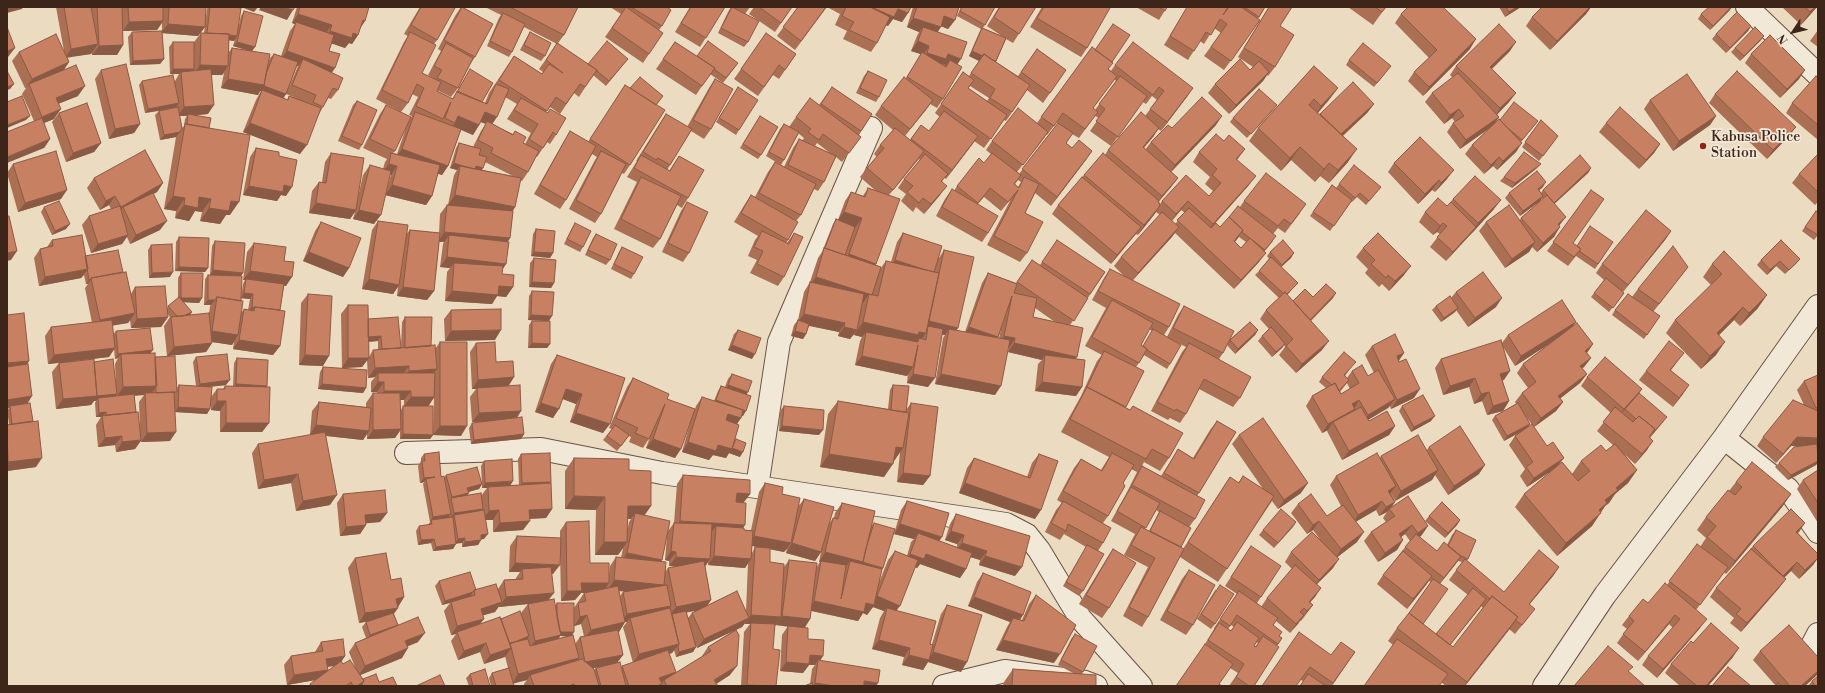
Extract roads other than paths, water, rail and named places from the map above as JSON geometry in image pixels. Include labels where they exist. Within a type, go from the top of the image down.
[{"type":"street","points":[[1747,7],[1818,75]]},
{"type":"street","points":[[757,487],[779,342],[871,128]]},
{"type":"street","points":[[1544,686],[1605,595],[1724,438],[1818,306]]},
{"type":"street","points":[[1724,438],[1788,489],[1818,532]]},
{"type":"street","points":[[406,453],[541,449],[662,473],[1006,524],[1027,535],[1039,550],[1080,618],[1141,686]]},
{"type":"street","points":[[1791,686],[1818,634]]},
{"type":"street","points":[[944,686],[1005,671],[1085,682],[1096,686]]},
{"type":"place","name":"Kabusa Police Station","points":[[1703,146]]}]
